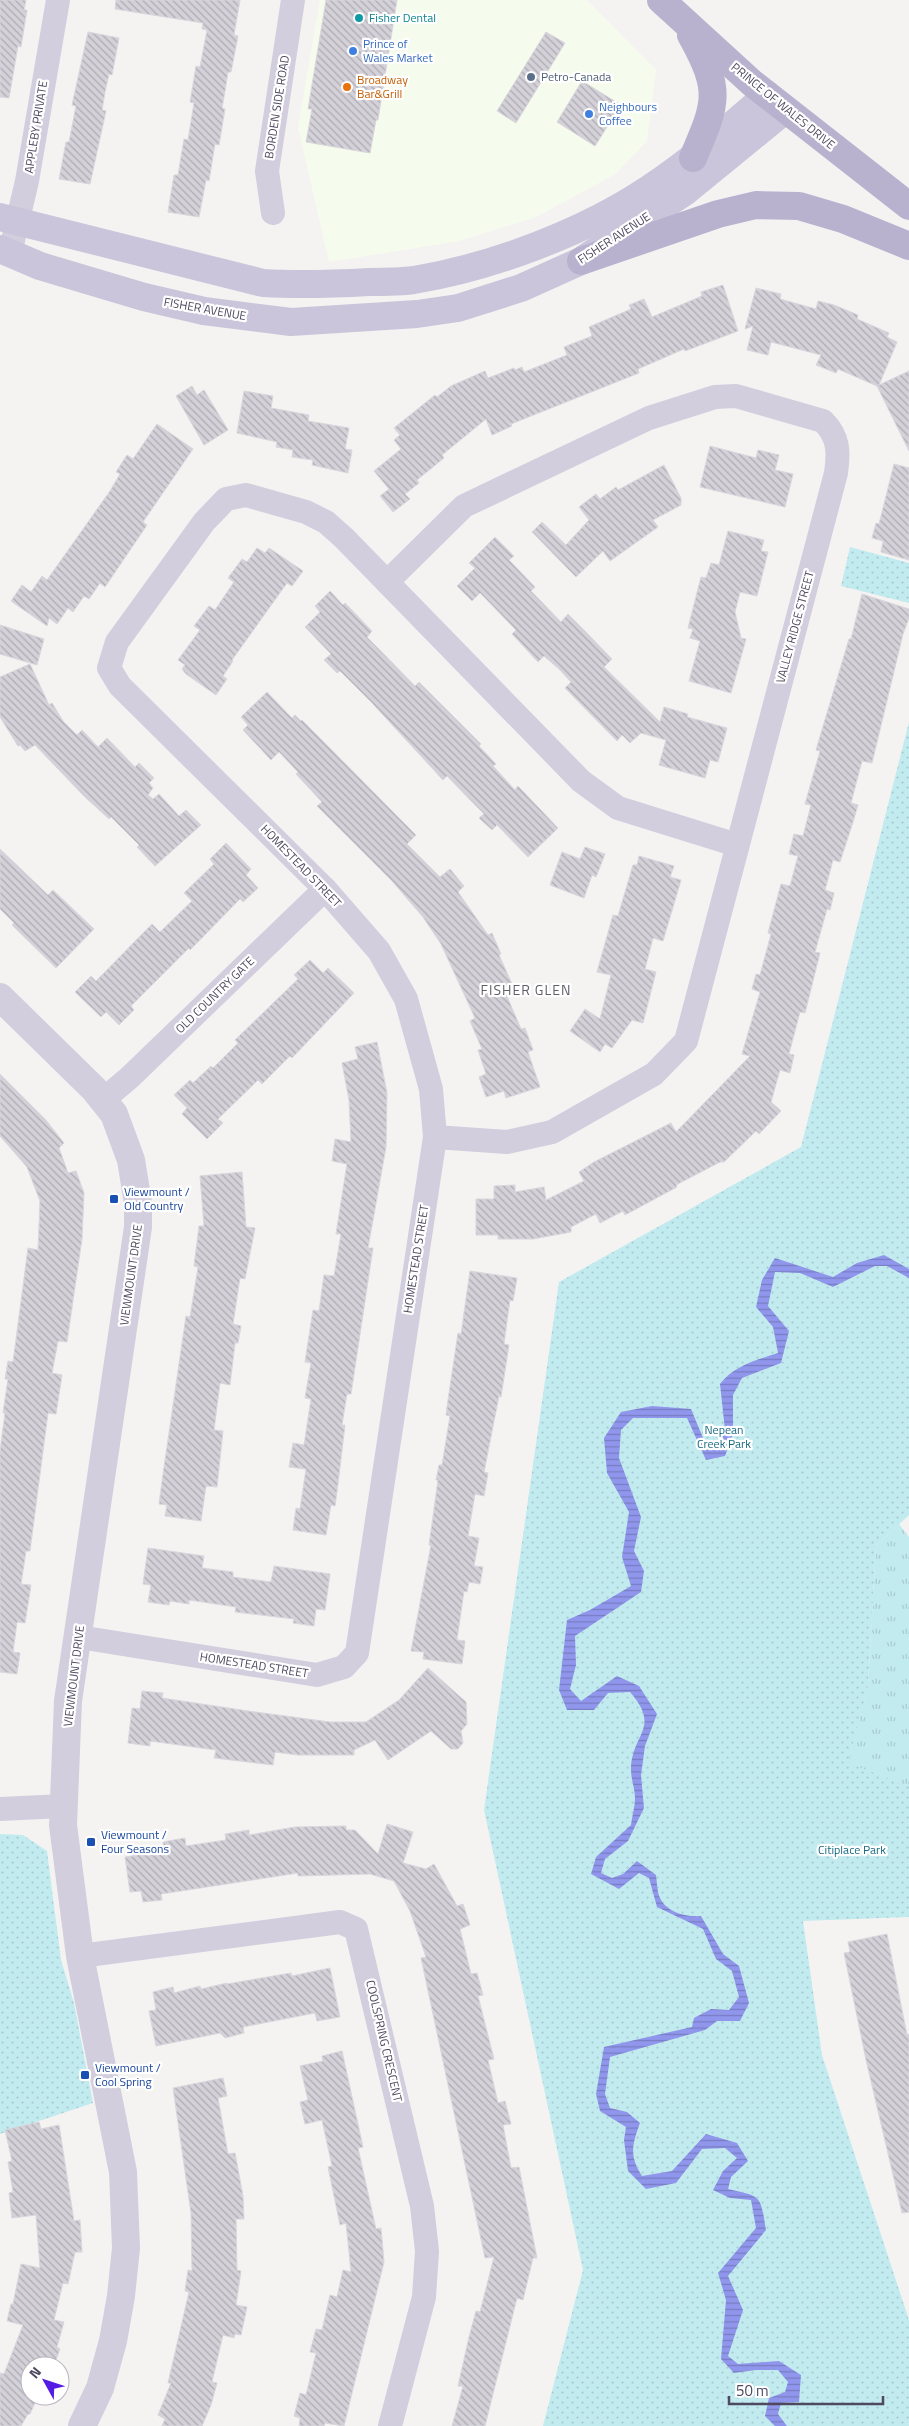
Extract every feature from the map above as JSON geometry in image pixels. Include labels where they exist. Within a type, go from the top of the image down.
[{"type":"main road","name":"PRINCE OF WALES DRIVE","points":[[661,0],[776,102],[909,206]]},
{"type":"main road","points":[[683,21],[706,62],[714,97],[710,118],[693,158]]},
{"type":"main road","name":"FISHER AVENUE","points":[[9,218],[263,283],[305,286],[413,280],[474,266],[535,246],[622,204],[648,190],[776,102]]},
{"type":"main road","name":"FISHER AVENUE","points":[[5,251],[40,266],[106,286],[204,311],[291,322],[417,314],[458,308],[521,288],[581,261],[686,191],[776,102]]},
{"type":"main road","points":[[581,261],[718,214],[756,205],[799,206],[843,219],[909,246]]},
{"type":"main road","points":[[413,280],[417,314]]},
{"type":"street","name":"APPLEBY PRIVATE","points":[[5,251],[9,218],[58,0]]},
{"type":"street","name":"BORDEN SIDE ROAD","points":[[273,213],[267,171],[293,0]]},
{"type":"street","name":"VALLEY RIDGE STREET","points":[[387,582],[464,506],[649,418],[715,397],[736,396],[823,421],[832,430],[836,440],[839,456],[836,473],[686,1041],[654,1074],[552,1132],[507,1142],[434,1137]]},
{"type":"street","name":"HOMESTEAD STREET","points":[[79,1637],[317,1676],[344,1667],[357,1653],[434,1137],[431,1089],[406,999],[379,951],[325,889],[120,686],[109,668],[111,656],[117,642],[204,522],[226,499],[246,495],[306,512],[326,522],[581,781],[618,808],[737,845]]},
{"type":"street","name":"OLD COUNTRY GATE","points":[[104,1099],[129,1078],[325,889]]},
{"type":"street","name":"VIEWMOUNT DRIVE","points":[[0,997],[104,1099],[114,1114],[131,1160],[138,1203],[138,1227],[79,1637],[68,1701],[62,1826],[80,1956],[123,2172],[126,2248],[114,2341],[100,2388],[82,2426]]},
{"type":"street","points":[[0,1809],[64,1806]]},
{"type":"street","name":"COOLSPRING CRESCENT","points":[[80,1956],[340,1922],[356,1929],[422,2206],[427,2251],[424,2297],[390,2426]]},
{"type":"shaded area","points":[[320,0],[587,0],[656,70],[647,141],[614,175],[536,217],[459,241],[329,262],[298,127]]},
{"type":"green space","points":[[850,547],[909,563],[909,603],[841,586]]},
{"type":"green space","name":"Nepean Creek Park","points":[[909,722],[909,1515],[876,1546],[868,1686],[848,1763],[909,1786],[909,1917],[803,1921],[822,2055],[909,2320],[909,2426],[543,2426],[583,2270],[484,1810],[559,1282],[801,1147]]},
{"type":"green space","points":[[899,1524],[909,1537],[909,1786],[847,1764],[868,1686],[876,1546]]},
{"type":"green space","points":[[0,1834],[23,1835],[47,1851],[61,1960],[74,2003],[93,2103],[0,2134]]},
{"type":"water","points":[[884,1255],[909,1269],[909,1278],[887,1266],[875,1266],[833,1287],[800,1273],[775,1272],[768,1306],[789,1331],[781,1363],[742,1378],[733,1395],[733,1434],[725,1456],[706,1460],[687,1418],[633,1418],[621,1430],[619,1458],[641,1517],[634,1551],[644,1571],[641,1592],[575,1636],[576,1665],[570,1689],[581,1701],[617,1676],[639,1686],[657,1714],[645,1746],[641,1775],[644,1808],[628,1841],[605,1859],[601,1873],[612,1878],[623,1874],[637,1861],[656,1875],[658,1893],[663,1903],[672,1911],[690,1916],[701,1916],[723,1954],[739,1966],[749,2003],[740,2021],[717,2021],[705,2030],[610,2057],[605,2094],[610,2108],[627,2112],[640,2123],[633,2150],[635,2162],[642,2176],[672,2171],[706,2134],[737,2143],[748,2161],[731,2177],[728,2189],[758,2199],[766,2230],[728,2276],[743,2310],[728,2356],[738,2364],[779,2361],[801,2375],[799,2402],[781,2403],[778,2414],[787,2426],[775,2426],[765,2416],[769,2398],[785,2392],[788,2382],[778,2370],[734,2373],[721,2359],[726,2300],[718,2273],[756,2228],[751,2200],[730,2198],[713,2190],[723,2171],[737,2158],[725,2148],[702,2149],[676,2183],[646,2189],[628,2171],[624,2140],[626,2127],[600,2111],[596,2094],[604,2047],[692,2027],[694,2018],[711,2009],[729,2010],[739,1997],[732,1971],[716,1959],[703,1929],[657,1907],[649,1878],[639,1873],[619,1889],[591,1874],[596,1857],[631,1825],[635,1805],[631,1773],[632,1758],[642,1731],[644,1715],[630,1692],[608,1693],[594,1710],[567,1710],[559,1690],[567,1620],[590,1610],[631,1586],[622,1557],[629,1512],[607,1473],[604,1438],[621,1412],[652,1406],[691,1409],[703,1438],[714,1448],[725,1430],[720,1384],[739,1368],[778,1353],[773,1327],[756,1307],[762,1280],[775,1258],[833,1277],[857,1263]]},
{"type":"building","points":[[0,0],[26,0],[24,10],[27,10],[21,47],[18,46],[9,98],[0,97]]},
{"type":"building","points":[[116,0],[240,0],[234,35],[238,36],[231,72],[228,72],[222,108],[225,109],[219,145],[215,144],[209,181],[206,180],[199,217],[168,212],[174,175],[178,175],[184,139],[188,140],[194,103],[190,102],[196,66],[200,67],[207,30],[202,29],[203,23],[115,9]]},
{"type":"building","points":[[326,0],[397,0],[378,120],[376,120],[370,153],[306,142],[312,109],[308,109]]},
{"type":"building","points":[[88,32],[119,38],[112,75],[109,74],[105,92],[102,110],[106,111],[90,184],[59,179],[66,142],[69,142],[76,106],[72,105]]},
{"type":"building","name":"Petro-Canada","points":[[546,32],[565,43],[516,123],[497,111]]},
{"type":"building","name":"Neighbours Coffee","points":[[582,81],[621,105],[595,146],[557,122]]},
{"type":"building","points":[[723,285],[738,331],[685,351],[684,349],[638,369],[639,373],[511,424],[512,426],[492,435],[486,419],[442,455],[444,458],[417,480],[419,483],[405,494],[410,499],[393,512],[380,496],[389,489],[374,471],[401,449],[394,440],[400,435],[394,428],[435,395],[437,397],[451,386],[485,371],[488,378],[514,368],[515,370],[522,367],[524,372],[567,355],[564,347],[592,336],[589,327],[631,309],[629,305],[644,299],[652,317],[702,296],[701,292]]},
{"type":"building","points":[[756,288],[781,294],[780,299],[816,309],[818,301],[834,305],[858,315],[857,319],[889,333],[887,337],[897,342],[879,385],[909,371],[909,451],[877,386],[838,369],[836,373],[816,365],[821,355],[771,342],[768,355],[747,350],[753,326],[745,329]]},
{"type":"building","points":[[192,386],[197,395],[204,390],[228,430],[204,445],[176,396]]},
{"type":"building","points":[[244,391],[273,396],[271,408],[309,415],[308,421],[349,428],[345,449],[352,450],[348,473],[312,465],[313,460],[292,457],[293,450],[276,447],[277,442],[237,433]]},
{"type":"building","points":[[157,424],[193,449],[143,522],[147,525],[105,587],[100,583],[89,599],[84,596],[73,612],[68,608],[57,624],[49,618],[47,626],[11,601],[22,585],[31,592],[42,576],[47,580],[110,491],[120,474],[116,472],[127,455],[133,459]]},
{"type":"building","points":[[710,446],[756,458],[758,450],[779,455],[775,470],[793,474],[785,507],[700,487]]},
{"type":"building","points":[[894,464],[909,468],[909,560],[881,552],[883,541],[872,538],[876,523],[879,524]]},
{"type":"building","points":[[664,465],[681,498],[681,505],[653,520],[658,527],[610,561],[603,551],[576,577],[532,532],[542,522],[566,545],[589,520],[579,507],[596,494],[600,499],[616,487],[618,490]]},
{"type":"building","points":[[728,531],[764,540],[761,551],[768,552],[757,596],[740,592],[735,612],[741,638],[746,639],[731,693],[689,681],[700,641],[690,638],[693,629],[688,628],[701,577],[706,578],[711,563],[719,565]]},
{"type":"building","points":[[495,537],[514,556],[509,560],[535,587],[531,591],[561,622],[568,614],[581,627],[612,659],[604,667],[660,722],[664,707],[688,714],[687,717],[727,728],[718,762],[710,760],[705,778],[659,765],[666,740],[641,733],[630,743],[622,735],[617,741],[565,688],[571,682],[559,669],[544,656],[538,662],[512,634],[516,630],[480,593],[472,601],[457,586],[475,568],[469,563]]},
{"type":"building","points":[[257,548],[265,553],[269,548],[303,571],[292,586],[287,583],[232,660],[223,676],[227,679],[216,695],[186,674],[182,669],[185,665],[178,660],[200,630],[194,626],[209,606],[215,610],[234,582],[228,578],[242,559],[247,562]]},
{"type":"building","points":[[330,591],[343,605],[345,603],[372,631],[367,637],[415,686],[419,682],[481,744],[479,746],[496,764],[493,766],[515,790],[518,786],[558,828],[528,857],[497,825],[492,830],[479,818],[484,814],[447,776],[443,780],[372,703],[340,671],[337,673],[324,660],[331,654],[305,627],[320,612],[315,606]]},
{"type":"building","points":[[862,594],[909,609],[909,618],[903,634],[872,763],[862,761],[851,803],[858,805],[840,862],[833,860],[825,890],[834,893],[830,910],[827,909],[815,952],[820,953],[805,1013],[800,1012],[789,1054],[794,1055],[790,1073],[780,1070],[771,1102],[781,1111],[759,1134],[756,1131],[724,1162],[720,1162],[676,1185],[677,1187],[625,1215],[623,1211],[600,1223],[596,1214],[571,1227],[571,1232],[533,1239],[498,1239],[498,1235],[476,1235],[476,1199],[494,1199],[494,1186],[515,1185],[515,1192],[544,1187],[546,1200],[584,1181],[579,1172],[594,1162],[671,1123],[676,1132],[750,1056],[742,1054],[760,992],[752,989],[756,974],[760,975],[771,934],[768,933],[781,884],[790,886],[798,856],[789,854],[794,834],[803,836],[811,805],[805,804],[820,751],[816,750],[849,639],[851,639]]},
{"type":"building","points":[[0,625],[44,639],[37,665],[0,654]]},
{"type":"building","points":[[30,664],[49,705],[52,703],[63,721],[77,735],[82,730],[98,747],[107,738],[135,767],[139,763],[154,778],[149,783],[153,788],[148,795],[153,799],[159,794],[179,816],[186,810],[201,825],[155,866],[137,847],[139,845],[111,817],[109,819],[84,796],[35,745],[25,751],[20,745],[18,746],[0,717],[0,677]]},
{"type":"building","points":[[267,692],[292,718],[295,715],[302,720],[416,835],[407,844],[440,877],[450,869],[464,886],[458,892],[488,935],[492,933],[501,954],[499,955],[512,984],[503,987],[521,1029],[525,1028],[533,1050],[528,1052],[540,1087],[506,1098],[504,1091],[486,1097],[479,1077],[486,1074],[478,1050],[482,1049],[470,1021],[475,1018],[441,944],[423,917],[392,881],[317,806],[322,802],[296,774],[298,772],[279,752],[271,760],[243,730],[248,725],[241,717]]},
{"type":"building","points":[[226,843],[251,869],[246,875],[258,888],[243,902],[240,899],[190,950],[189,948],[131,1006],[134,1010],[119,1025],[106,1012],[101,1017],[75,992],[91,976],[96,981],[152,924],[160,932],[192,901],[184,893],[214,864],[210,859]]},
{"type":"building","points":[[585,847],[605,854],[596,877],[592,875],[584,898],[550,885],[562,852],[580,859]]},
{"type":"building","points":[[0,849],[48,895],[53,890],[94,929],[56,968],[12,925],[14,923],[0,909]]},
{"type":"building","points":[[639,856],[674,866],[670,877],[681,880],[663,941],[653,938],[645,969],[656,972],[643,1023],[632,1020],[612,1048],[605,1044],[600,1052],[570,1031],[585,1009],[600,1019],[611,975],[597,972],[613,915],[618,916],[633,865],[637,865]]},
{"type":"building","points":[[310,960],[323,973],[328,968],[354,993],[292,1058],[290,1056],[262,1084],[258,1080],[218,1119],[223,1123],[207,1139],[182,1114],[187,1108],[174,1095],[190,1080],[193,1083],[211,1066],[213,1068],[238,1043],[235,1040],[298,979],[294,975]]},
{"type":"building","points":[[377,1042],[387,1093],[386,1147],[368,1248],[373,1248],[351,1394],[347,1394],[342,1425],[345,1425],[335,1506],[331,1505],[326,1535],[293,1530],[296,1508],[300,1509],[306,1469],[289,1467],[293,1443],[304,1445],[311,1399],[305,1398],[311,1363],[305,1362],[313,1310],[319,1311],[324,1275],[334,1276],[341,1234],[336,1234],[347,1164],[332,1161],[335,1139],[351,1142],[349,1100],[342,1063],[358,1059],[355,1047]]},
{"type":"building","points":[[0,1074],[45,1119],[64,1143],[59,1148],[68,1173],[76,1171],[84,1193],[82,1239],[67,1342],[58,1341],[52,1373],[62,1375],[56,1414],[48,1413],[30,1551],[26,1551],[21,1584],[31,1585],[25,1623],[17,1622],[13,1652],[20,1653],[17,1674],[0,1672],[0,1451],[8,1379],[5,1379],[8,1361],[13,1362],[28,1248],[38,1250],[40,1201],[27,1167],[0,1136]]},
{"type":"building","points":[[242,1172],[246,1227],[255,1228],[245,1279],[240,1278],[233,1324],[241,1326],[238,1343],[235,1343],[230,1385],[220,1383],[214,1430],[223,1431],[217,1487],[206,1486],[201,1521],[165,1516],[167,1505],[159,1504],[186,1316],[190,1317],[198,1267],[194,1266],[199,1226],[204,1226],[200,1176]]},
{"type":"building","points":[[470,1271],[517,1278],[513,1301],[510,1300],[504,1344],[509,1345],[501,1397],[499,1396],[484,1472],[488,1473],[484,1496],[475,1494],[468,1536],[479,1538],[474,1566],[483,1567],[480,1584],[469,1582],[467,1592],[464,1591],[457,1640],[465,1641],[462,1664],[423,1659],[424,1652],[411,1651],[431,1545],[429,1545],[438,1480],[436,1480],[439,1465],[442,1465],[450,1416],[446,1415],[448,1400],[458,1333],[461,1334]]},
{"type":"building","points":[[148,1548],[204,1556],[202,1568],[233,1572],[233,1577],[271,1582],[274,1566],[330,1574],[325,1610],[316,1609],[314,1626],[293,1623],[294,1619],[235,1612],[236,1607],[189,1600],[189,1604],[170,1601],[169,1605],[148,1602],[151,1585],[143,1584]]},
{"type":"building","points":[[428,1668],[466,1702],[467,1724],[461,1731],[463,1743],[458,1749],[451,1749],[431,1731],[388,1760],[375,1740],[354,1750],[354,1755],[298,1755],[275,1752],[273,1765],[214,1758],[216,1750],[150,1741],[150,1746],[128,1743],[132,1708],[140,1709],[142,1691],[163,1693],[162,1698],[248,1711],[330,1722],[366,1722],[399,1700]]},
{"type":"building","points":[[387,1824],[413,1832],[403,1863],[426,1869],[434,1864],[457,1906],[463,1904],[470,1925],[460,1929],[471,1974],[477,1973],[483,1995],[478,1996],[494,2059],[488,2060],[498,2103],[505,2101],[511,2124],[503,2125],[511,2168],[519,2167],[537,2258],[533,2258],[523,2300],[517,2298],[485,2426],[452,2426],[463,2386],[458,2386],[469,2337],[476,2311],[480,2312],[494,2257],[485,2258],[421,1958],[426,1957],[410,1911],[394,1881],[370,1874],[298,1876],[298,1873],[161,1894],[162,1900],[143,1902],[141,1891],[130,1892],[125,1857],[133,1856],[132,1853],[164,1849],[163,1842],[185,1838],[186,1846],[226,1840],[225,1834],[249,1830],[249,1835],[295,1827],[346,1826],[346,1830],[355,1830],[378,1854]]},
{"type":"building","points":[[887,1934],[907,2035],[909,2034],[909,2212],[902,2213],[866,2060],[844,1953],[850,1952],[848,1942]]},
{"type":"building","points":[[330,1968],[340,2017],[317,2021],[315,2013],[243,2027],[244,2033],[225,2038],[220,2033],[156,2046],[149,2011],[156,2010],[153,1992],[173,1987],[174,1993],[200,1986],[201,1989],[291,1973],[292,1976]]},
{"type":"building","points":[[342,2051],[363,2147],[358,2148],[376,2229],[381,2228],[384,2262],[344,2426],[325,2423],[324,2426],[299,2426],[300,2418],[294,2416],[300,2393],[306,2395],[316,2353],[310,2352],[316,2329],[322,2330],[330,2295],[337,2297],[343,2270],[351,2272],[346,2223],[340,2225],[328,2167],[332,2166],[322,2120],[305,2124],[300,2102],[308,2100],[300,2066],[323,2061],[322,2056]]},
{"type":"building","points":[[223,2078],[227,2096],[218,2098],[228,2154],[235,2153],[243,2196],[244,2219],[236,2219],[237,2270],[241,2271],[236,2305],[247,2307],[241,2335],[235,2334],[234,2338],[223,2335],[212,2382],[217,2383],[211,2405],[202,2426],[162,2426],[165,2419],[158,2415],[171,2383],[168,2383],[189,2292],[185,2291],[188,2270],[192,2271],[191,2213],[173,2088]]},
{"type":"building","points":[[39,2122],[41,2129],[59,2125],[74,2221],[80,2220],[82,2252],[75,2252],[68,2284],[63,2283],[54,2320],[64,2322],[57,2347],[60,2349],[58,2356],[20,2356],[20,2406],[34,2406],[21,2426],[0,2426],[0,2373],[4,2374],[23,2325],[7,2321],[11,2304],[13,2304],[21,2264],[40,2268],[36,2215],[12,2218],[9,2193],[13,2192],[8,2162],[12,2161],[5,2130]]},
{"type":"place","name":"Fisher Dental","points":[[359,18]]},
{"type":"place","name":"Prince of Wales Market","points":[[353,51]]},
{"type":"place","name":"Petro-Canada","points":[[531,77]]},
{"type":"place","name":"Broadway Bar&Grill","points":[[347,87]]},
{"type":"place","name":"Neighbours Coffee","points":[[589,114]]},
{"type":"place","name":"Viewmount / Old Country","points":[[114,1199]]},
{"type":"place","name":"Viewmount / Four Seasons","points":[[91,1842]]},
{"type":"place","name":"Viewmount / Cool Spring","points":[[85,2075]]},
{"type":"district","name":"FISHER GLEN","points":[[526,990]]},
{"type":"park label","name":"Citiplace Park","points":[[852,1850]]}]
